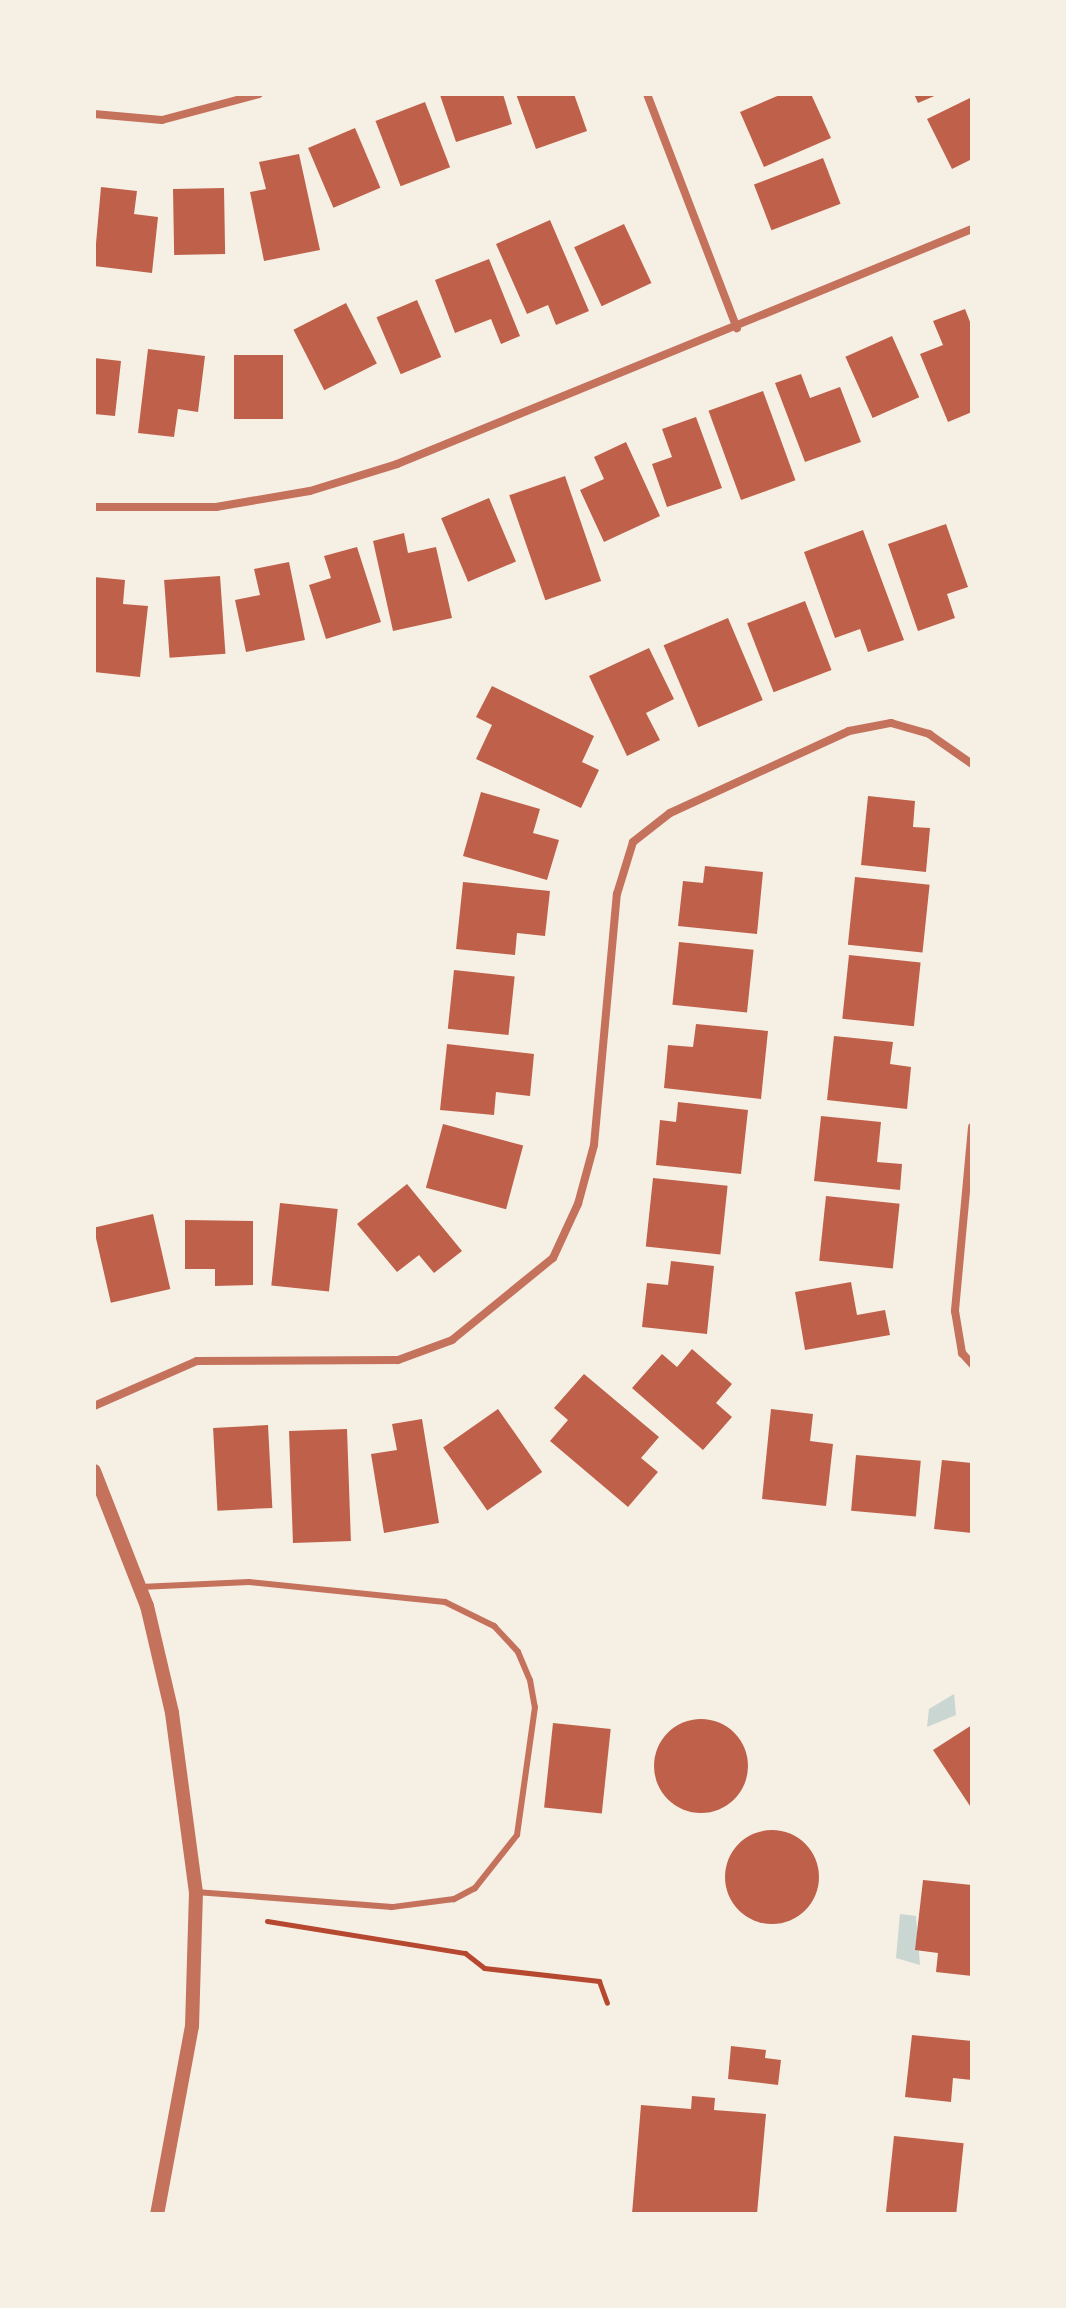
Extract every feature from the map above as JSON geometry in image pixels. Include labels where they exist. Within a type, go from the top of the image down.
[{"type":"street","points":[[94,114],[162,120],[259,94]]},
{"type":"street","points":[[647,94],[737,328]]},
{"type":"street","points":[[94,507],[216,507],[310,491],[397,464],[737,328],[972,229]]},
{"type":"street","points":[[94,1406],[197,1361],[398,1360],[464,1331],[553,1258],[578,1204],[594,1145],[617,894],[633,842],[670,813],[849,731],[891,723],[929,734],[972,764]]},
{"type":"street","points":[[972,1127],[955,1311],[962,1353],[972,1364]]},
{"type":"street","points":[[94,1471],[140,1587],[188,1796],[196,1892],[192,2026],[157,2214]]},
{"type":"lane","points":[[140,1587],[249,1582],[445,1602],[476,1613],[518,1652],[535,1707],[517,1835],[475,1888],[454,1899],[392,1907],[196,1892]]},
{"type":"path","points":[[267,1921],[465,1953],[484,1968],[599,1981],[607,2003]]},
{"type":"shaded area","points":[[954,1694],[956,1715],[927,1727],[929,1709]]},
{"type":"shaded area","points":[[900,1914],[916,1916],[920,1965],[896,1958]]},
{"type":"building","points":[[503,94],[512,124],[456,142],[440,95]]},
{"type":"building","points":[[516,94],[574,94],[587,131],[536,149]]},
{"type":"building","points":[[782,94],[811,94],[831,138],[764,167],[740,112]]},
{"type":"building","points":[[914,94],[939,94],[918,103]]},
{"type":"building","points":[[972,97],[972,159],[952,169],[927,119]]},
{"type":"building","points":[[425,102],[450,167],[401,186],[376,121]]},
{"type":"building","points":[[355,128],[380,188],[333,208],[308,148]]},
{"type":"building","points":[[299,154],[320,250],[264,261],[250,192],[266,189],[259,162]]},
{"type":"building","points":[[823,158],[841,204],[771,230],[754,185]]},
{"type":"building","points":[[101,187],[137,191],[134,214],[158,217],[152,273],[94,266]]},
{"type":"building","points":[[224,188],[225,254],[174,255],[173,189]]},
{"type":"building","points":[[550,220],[589,311],[556,325],[548,305],[527,314],[496,244]]},
{"type":"building","points":[[624,224],[651,283],[602,306],[574,247]]},
{"type":"building","points":[[489,259],[520,336],[501,344],[491,319],[455,333],[435,280]]},
{"type":"building","points":[[417,300],[441,357],[401,374],[376,317]]},
{"type":"building","points":[[346,303],[377,364],[324,390],[293,330]]},
{"type":"building","points":[[965,309],[972,327],[972,412],[948,422],[920,354],[943,345],[933,321]]},
{"type":"building","points":[[892,336],[919,397],[873,418],[845,357]]},
{"type":"building","points":[[148,349],[205,356],[198,412],[178,409],[174,437],[138,433]]},
{"type":"building","points":[[234,355],[283,355],[283,419],[234,419]]},
{"type":"building","points":[[94,358],[121,361],[115,416],[94,414]]},
{"type":"building","points":[[801,374],[810,398],[840,387],[861,442],[805,462],[775,383]]},
{"type":"building","points":[[763,391],[795,480],[741,500],[708,411]]},
{"type":"building","points":[[696,417],[722,488],[667,507],[652,464],[672,457],[662,429]]},
{"type":"building","points":[[626,442],[660,516],[604,542],[580,490],[604,479],[594,457]]},
{"type":"building","points":[[565,476],[601,581],[545,600],[509,495]]},
{"type":"building","points":[[489,498],[516,562],[468,582],[441,518]]},
{"type":"building","points":[[946,524],[968,587],[947,594],[955,618],[918,631],[888,544]]},
{"type":"building","points":[[863,530],[904,640],[868,652],[860,629],[835,638],[804,552]]},
{"type":"building","points":[[404,533],[408,553],[436,547],[452,618],[393,631],[373,541]]},
{"type":"building","points":[[357,547],[381,622],[326,639],[309,585],[331,578],[324,556]]},
{"type":"building","points":[[289,562],[305,640],[246,652],[235,600],[260,595],[254,569]]},
{"type":"building","points":[[220,576],[225,654],[170,658],[164,580]]},
{"type":"building","points":[[94,577],[125,580],[123,604],[148,606],[140,677],[94,672]]},
{"type":"building","points":[[805,601],[832,670],[774,692],[747,623]]},
{"type":"building","points":[[728,618],[763,700],[698,727],[664,645]]},
{"type":"building","points":[[649,648],[674,699],[646,713],[660,740],[627,756],[589,676]]},
{"type":"building","points":[[492,686],[594,736],[582,762],[599,770],[581,808],[476,759],[492,725],[476,717]]},
{"type":"building","points":[[481,792],[540,809],[533,833],[559,840],[547,880],[463,856]]},
{"type":"building","points":[[868,796],[915,801],[913,827],[930,828],[926,872],[861,865]]},
{"type":"building","points":[[705,866],[763,872],[757,934],[678,926],[683,881],[703,883]]},
{"type":"building","points":[[855,877],[930,885],[922,952],[848,945]]},
{"type":"building","points":[[463,882],[550,891],[545,936],[517,933],[515,955],[456,949]]},
{"type":"building","points":[[679,942],[754,950],[747,1012],[672,1005]]},
{"type":"building","points":[[849,955],[921,963],[914,1026],[842,1019]]},
{"type":"building","points":[[454,970],[515,976],[508,1035],[448,1029]]},
{"type":"building","points":[[696,1024],[768,1031],[761,1099],[664,1088],[668,1045],[693,1047]]},
{"type":"building","points":[[834,1036],[893,1042],[890,1064],[911,1067],[907,1109],[827,1100]]},
{"type":"building","points":[[447,1044],[534,1054],[530,1096],[496,1092],[494,1115],[440,1110]]},
{"type":"building","points":[[678,1102],[748,1110],[741,1174],[656,1165],[660,1120],[676,1122]]},
{"type":"building","points":[[821,1116],[881,1122],[877,1162],[902,1164],[900,1190],[814,1181]]},
{"type":"building","points":[[443,1124],[523,1145],[506,1209],[426,1188]]},
{"type":"building","points":[[653,1178],[728,1186],[720,1254],[646,1247]]},
{"type":"building","points":[[407,1184],[462,1251],[434,1273],[419,1255],[397,1272],[357,1224]]},
{"type":"building","points":[[826,1196],[900,1204],[893,1268],[819,1261]]},
{"type":"building","points":[[280,1203],[338,1209],[329,1292],[271,1286]]},
{"type":"building","points":[[153,1214],[170,1289],[111,1303],[94,1228]]},
{"type":"building","points":[[185,1220],[253,1221],[253,1285],[215,1286],[215,1269],[185,1269]]},
{"type":"building","points":[[671,1261],[714,1266],[707,1334],[642,1327],[647,1283],[668,1285]]},
{"type":"building","points":[[851,1282],[857,1315],[885,1310],[890,1335],[805,1350],[795,1292]]},
{"type":"building","points":[[692,1349],[732,1384],[716,1403],[732,1417],[703,1450],[632,1388],[662,1354],[677,1367]]},
{"type":"building","points":[[584,1374],[659,1437],[641,1458],[658,1472],[628,1507],[550,1441],[568,1420],[554,1408]]},
{"type":"building","points":[[498,1409],[542,1472],[487,1511],[443,1447]]},
{"type":"building","points":[[771,1409],[813,1414],[810,1441],[833,1444],[826,1506],[762,1499]]},
{"type":"building","points":[[422,1419],[439,1523],[384,1533],[371,1454],[397,1450],[392,1424]]},
{"type":"building","points":[[268,1425],[272,1508],[217,1511],[213,1428]]},
{"type":"building","points":[[347,1429],[351,1541],[293,1543],[289,1431]]},
{"type":"building","points":[[856,1455],[921,1461],[916,1516],[851,1511]]},
{"type":"building","points":[[942,1460],[972,1463],[972,1533],[934,1529]]},
{"type":"building","points":[[701,1719],[719,1723],[734,1733],[744,1748],[748,1766],[744,1784],[734,1799],[719,1809],[701,1813],[683,1809],[668,1799],[658,1784],[654,1766],[658,1748],[668,1733],[683,1723]]},
{"type":"building","points":[[553,1723],[611,1729],[602,1814],[544,1808]]},
{"type":"building","points":[[972,1725],[972,1809],[933,1750]]},
{"type":"building","points":[[772,1830],[790,1834],[805,1844],[815,1859],[819,1877],[815,1895],[805,1910],[790,1920],[772,1924],[754,1920],[739,1910],[729,1895],[725,1877],[729,1859],[739,1844],[754,1834]]},
{"type":"building","points":[[923,1880],[972,1885],[972,1976],[936,1972],[938,1953],[915,1950]]},
{"type":"building","points":[[912,2035],[972,2041],[972,2080],[953,2078],[951,2102],[905,2097]]},
{"type":"building","points":[[731,2046],[766,2050],[765,2058],[781,2060],[778,2085],[728,2079]]},
{"type":"building","points":[[692,2096],[715,2098],[714,2110],[766,2114],[757,2214],[632,2214],[641,2105],[691,2109]]},
{"type":"building","points":[[894,2136],[964,2143],[956,2214],[886,2214]]}]
